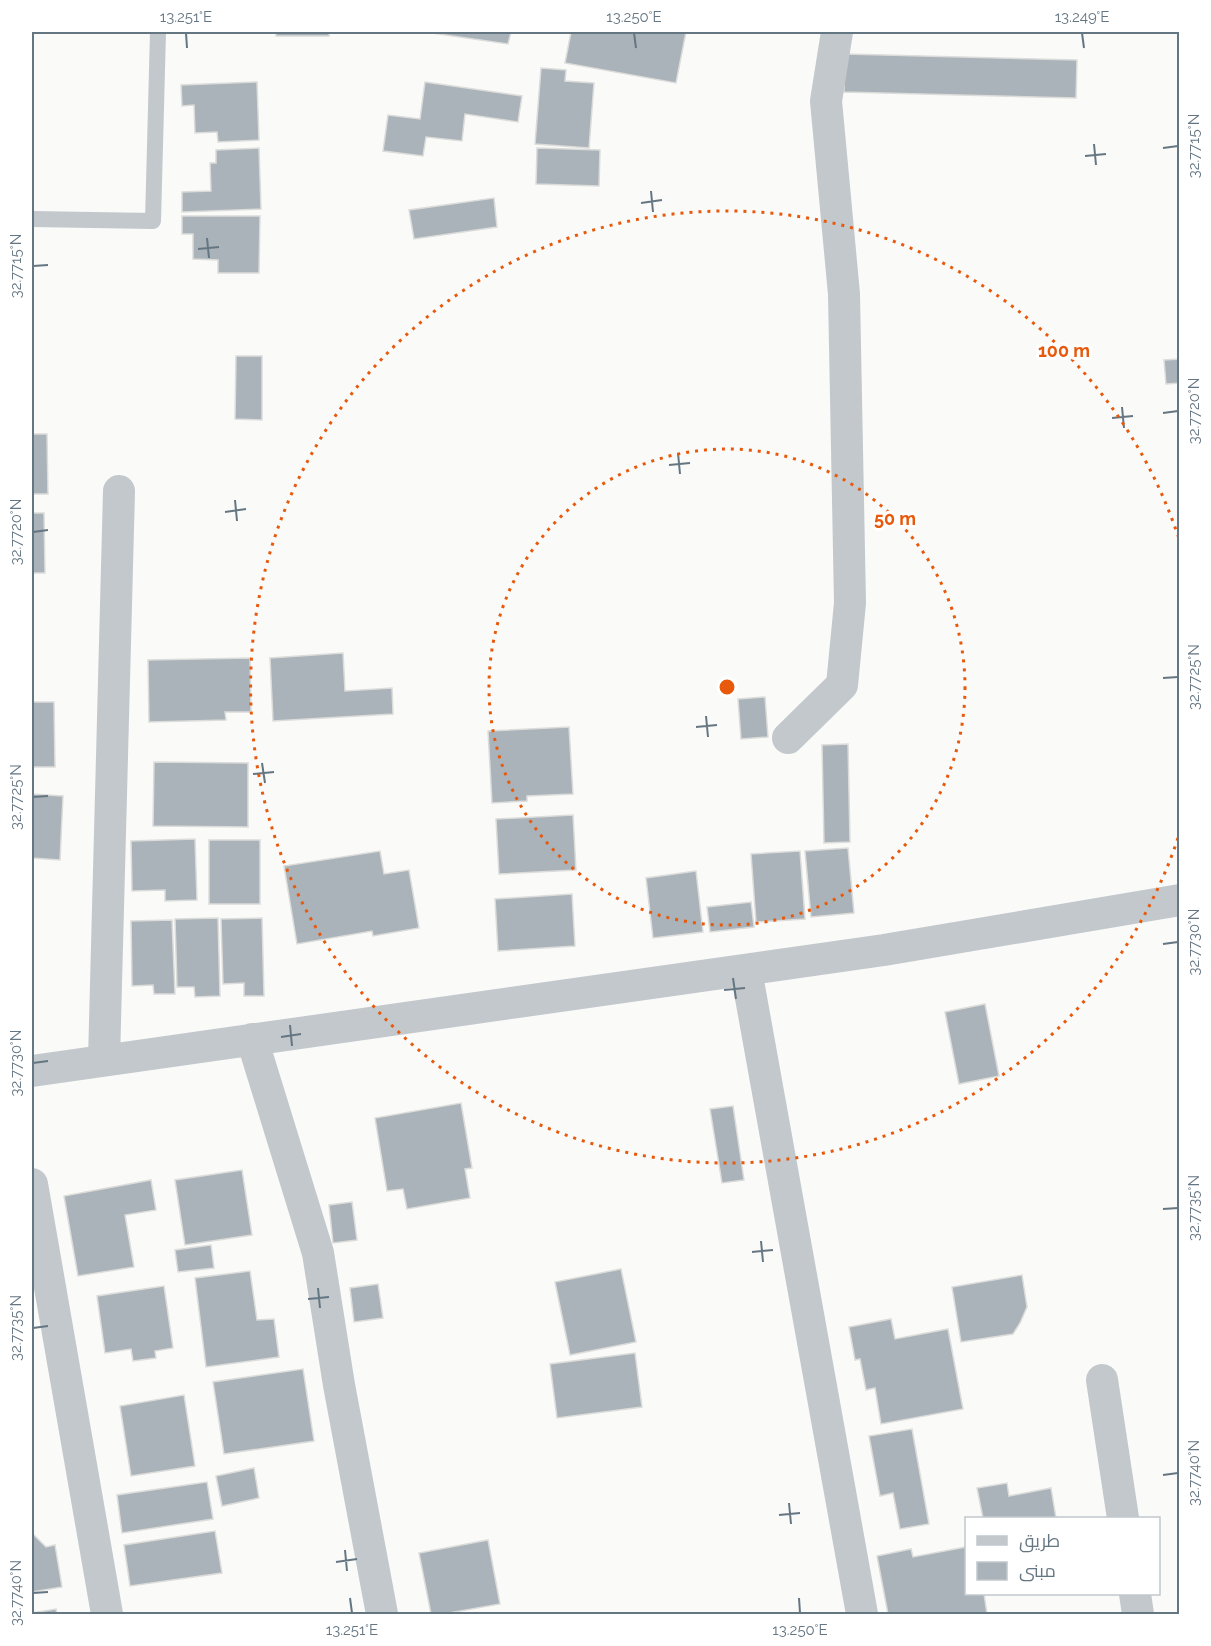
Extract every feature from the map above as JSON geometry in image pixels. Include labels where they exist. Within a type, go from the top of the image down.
[{"type":"street","points":[[788,738],[842,685],[850,603],[844,294],[826,101],[837,32]]},
{"type":"street","points":[[104,1060],[119,491]]},
{"type":"street","points":[[32,1071],[884,950],[1179,900]]},
{"type":"street","points":[[746,970],[862,1614]]},
{"type":"street","points":[[252,1039],[318,1253],[339,1385],[382,1614]]},
{"type":"street","points":[[32,1184],[107,1614]]},
{"type":"street","points":[[1102,1380],[1123,1517]]},
{"type":"street","points":[[1135,1595],[1138,1614]]},
{"type":"lane","points":[[32,219],[153,221],[158,32]]},
{"type":"building","points":[[276,32],[329,32],[329,36],[276,36]]},
{"type":"building","points":[[425,32],[511,32],[508,44]]},
{"type":"building","points":[[571,32],[686,32],[676,83],[565,63]]},
{"type":"building","points":[[845,54],[1077,60],[1076,98],[844,92]]},
{"type":"building","points":[[541,68],[566,70],[565,81],[594,83],[589,148],[535,144]]},
{"type":"building","points":[[257,82],[259,140],[218,142],[217,132],[195,133],[194,105],[182,106],[181,85]]},
{"type":"building","points":[[425,82],[522,96],[518,122],[465,114],[462,141],[426,137],[423,156],[383,151],[388,115],[420,119]]},
{"type":"building","points":[[259,148],[261,209],[182,212],[182,192],[211,191],[210,163],[216,163],[216,150]]},
{"type":"building","points":[[537,148],[600,150],[599,186],[536,184]]},
{"type":"building","points":[[494,198],[497,227],[414,239],[409,210]]},
{"type":"building","points":[[182,216],[260,216],[259,273],[218,273],[218,260],[193,259],[193,234],[182,234]]},
{"type":"building","points":[[236,356],[262,356],[262,420],[235,419]]},
{"type":"building","points":[[1180,359],[1180,383],[1166,384],[1164,360]]},
{"type":"building","points":[[32,434],[47,434],[48,494],[32,494]]},
{"type":"building","points":[[32,513],[44,513],[45,573],[32,573]]},
{"type":"building","points":[[343,653],[345,691],[392,688],[393,714],[273,721],[270,658]]},
{"type":"building","points":[[250,658],[251,712],[225,712],[226,720],[149,722],[148,660]]},
{"type":"building","points":[[765,697],[768,737],[741,739],[738,699]]},
{"type":"building","points":[[32,702],[54,702],[55,767],[32,767]]},
{"type":"building","points":[[569,727],[573,794],[527,796],[527,801],[492,803],[488,731]]},
{"type":"building","points":[[848,744],[850,842],[824,843],[822,745]]},
{"type":"building","points":[[154,762],[248,763],[248,827],[153,826]]},
{"type":"building","points":[[32,794],[63,796],[60,860],[32,858]]},
{"type":"building","points":[[573,815],[576,870],[499,874],[496,819]]},
{"type":"building","points":[[195,839],[197,900],[165,901],[165,890],[132,891],[131,841]]},
{"type":"building","points":[[209,840],[260,840],[260,904],[209,904]]},
{"type":"building","points":[[848,848],[854,913],[811,917],[805,851]]},
{"type":"building","points":[[380,851],[384,874],[409,870],[419,928],[373,936],[372,931],[297,944],[284,866]]},
{"type":"building","points":[[800,851],[805,919],[756,922],[751,854]]},
{"type":"building","points":[[696,871],[703,932],[653,938],[646,878]]},
{"type":"building","points":[[572,894],[575,946],[498,951],[495,899]]},
{"type":"building","points":[[751,902],[754,927],[710,932],[707,907]]},
{"type":"building","points":[[218,918],[220,996],[195,997],[194,987],[177,987],[175,919]]},
{"type":"building","points":[[262,918],[264,996],[244,996],[244,983],[223,984],[221,919]]},
{"type":"building","points":[[172,920],[175,994],[154,994],[153,985],[132,986],[131,921]]},
{"type":"building","points":[[985,1004],[999,1076],[959,1084],[945,1012]]},
{"type":"building","points":[[461,1103],[472,1168],[465,1169],[470,1198],[407,1209],[403,1189],[387,1191],[375,1118]]},
{"type":"building","points":[[733,1106],[744,1180],[722,1183],[710,1109]]},
{"type":"building","points":[[242,1170],[252,1235],[185,1245],[175,1180]]},
{"type":"building","points":[[151,1180],[156,1210],[125,1215],[134,1267],[78,1276],[64,1196]]},
{"type":"building","points":[[352,1202],[357,1240],[333,1243],[329,1205]]},
{"type":"building","points":[[211,1245],[214,1268],[178,1272],[175,1250]]},
{"type":"building","points":[[621,1269],[636,1342],[570,1355],[555,1282]]},
{"type":"building","points":[[250,1271],[257,1320],[274,1319],[279,1357],[206,1367],[195,1278]]},
{"type":"building","points":[[1022,1275],[1027,1307],[1013,1334],[961,1342],[952,1287]]},
{"type":"building","points":[[378,1284],[383,1318],[354,1322],[350,1288]]},
{"type":"building","points":[[164,1286],[173,1348],[155,1351],[156,1358],[133,1361],[131,1349],[105,1353],[97,1296]]},
{"type":"building","points":[[891,1319],[895,1339],[948,1329],[963,1409],[881,1424],[875,1388],[866,1390],[860,1359],[855,1360],[849,1327]]},
{"type":"building","points":[[635,1353],[642,1407],[557,1418],[550,1364]]},
{"type":"building","points":[[303,1369],[314,1441],[224,1454],[213,1382]]},
{"type":"building","points":[[184,1395],[195,1466],[131,1476],[120,1406]]},
{"type":"building","points":[[912,1429],[929,1524],[900,1529],[893,1493],[880,1496],[869,1436]]},
{"type":"building","points":[[254,1468],[259,1498],[222,1506],[216,1476]]},
{"type":"building","points":[[207,1482],[213,1519],[122,1533],[117,1495]]},
{"type":"building","points":[[1007,1483],[1009,1496],[1051,1488],[1056,1517],[983,1517],[977,1488]]},
{"type":"building","points":[[215,1531],[222,1573],[130,1586],[124,1545]]},
{"type":"building","points":[[32,1533],[46,1547],[55,1545],[62,1587],[32,1592]]},
{"type":"building","points":[[488,1540],[500,1604],[431,1614],[419,1553]]},
{"type":"building","points":[[965,1547],[965,1595],[984,1595],[987,1614],[888,1614],[877,1556],[911,1549],[913,1557]]},
{"type":"building","points":[[56,1609],[57,1614],[32,1614],[32,1613]]}]
